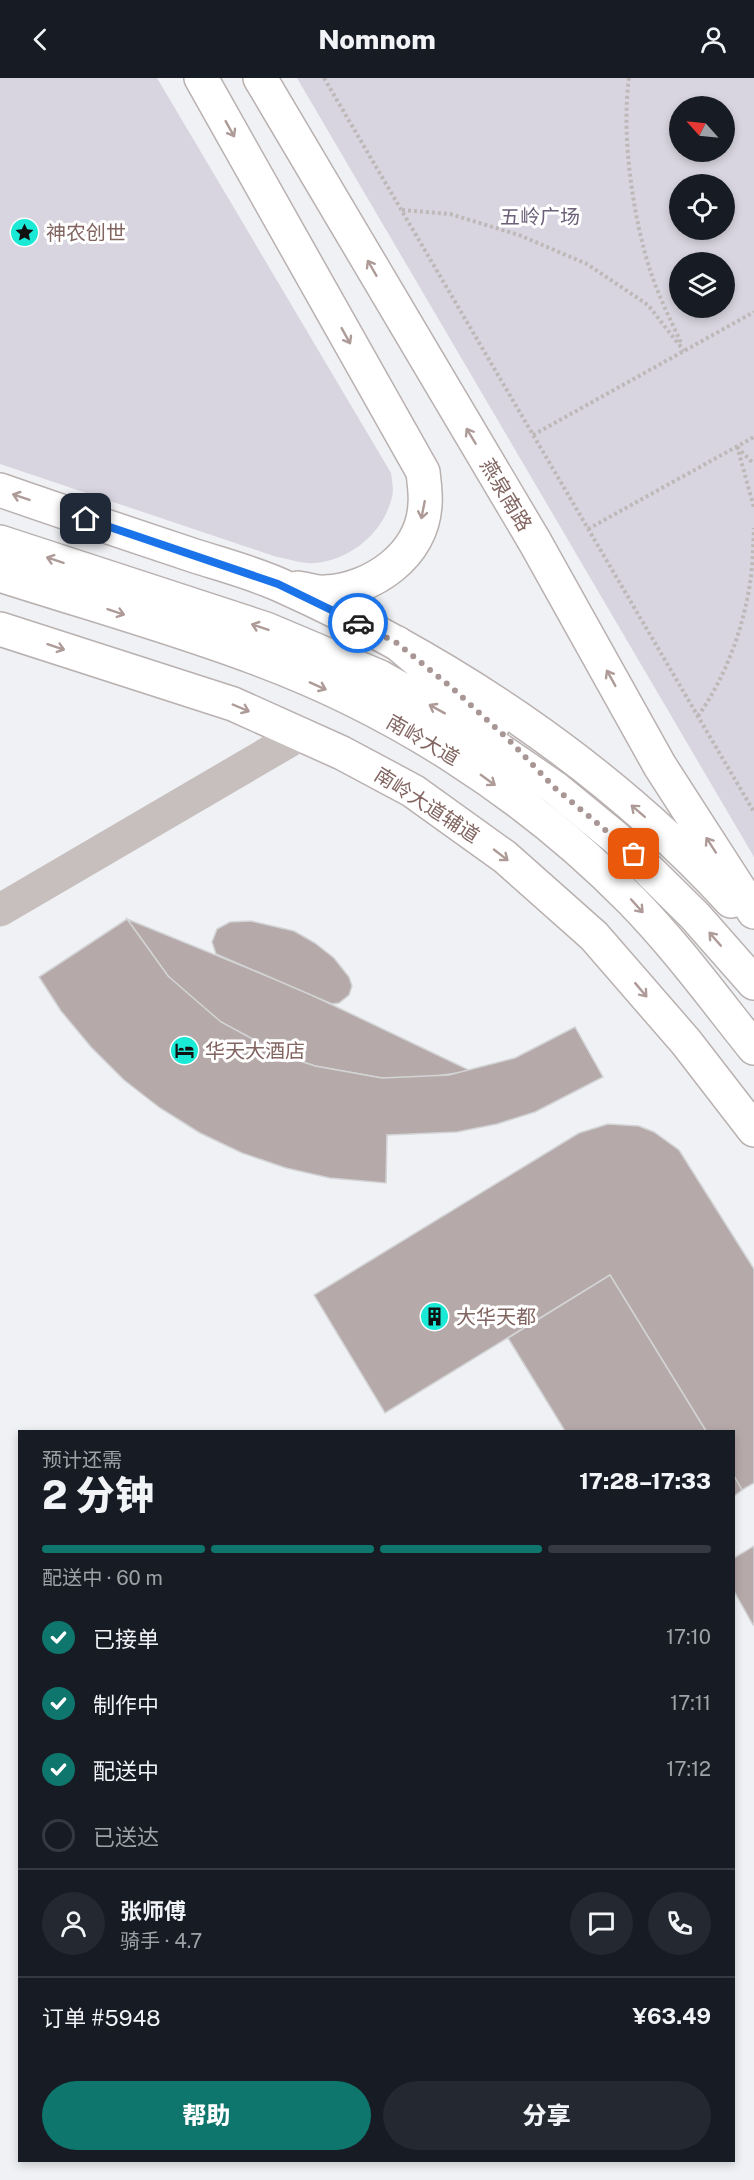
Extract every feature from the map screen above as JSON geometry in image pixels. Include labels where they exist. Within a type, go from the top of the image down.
[{"type":"main road","points":[[201,78],[423,472],[426,506],[415,541],[390,571],[351,588],[324,592],[278,584]]},
{"type":"main road","name":"燕泉南路","points":[[260,78],[535,542],[660,766],[754,912]]},
{"type":"main road","points":[[0,490],[278,584],[397,643],[473,689],[576,759],[643,814],[754,926]]},
{"type":"main road","name":"南岭大道","points":[[0,543],[266,629],[380,677],[500,747],[555,788],[651,870],[754,983]]},
{"type":"main road","name":"南岭大道","points":[[0,574],[254,657],[366,707],[440,747],[537,816],[631,900],[754,1048]]},
{"type":"main road","name":"南岭大道辅道","points":[[0,629],[233,704],[301,734],[413,791],[505,857],[594,936],[630,976],[754,1130]]},
{"type":"main road","points":[[397,643],[468,702],[555,788]]},
{"type":"street","points":[[0,910],[301,734]]},
{"type":"path","points":[[324,78],[754,812]]},
{"type":"path","points":[[628,78],[629,150],[635,212],[651,273],[684,351]]},
{"type":"path","points":[[401,210],[450,214],[519,234],[587,264],[648,305],[684,351]]},
{"type":"path","points":[[533,435],[754,312]]},
{"type":"path","points":[[588,529],[754,437]]},
{"type":"path","points":[[737,446],[754,464]]},
{"type":"path","points":[[737,446],[754,508]]},
{"type":"path","points":[[698,716],[712,696],[733,650],[750,583],[754,528]]},
{"type":"green space","points":[[0,78],[157,78],[391,473],[393,491],[388,510],[382,522],[364,542],[353,550],[328,561],[310,563],[277,557],[0,464]]},
{"type":"green space","name":"五岭广场","points":[[297,78],[754,78],[754,857]]},
{"type":"building","points":[[127,919],[299,989],[471,1071],[416,1079],[382,1078],[315,1066],[282,1055],[221,1022],[193,1000],[168,976]]},
{"type":"building","name":"华天大酒店","points":[[127,919],[168,976],[221,1022],[282,1055],[315,1066],[382,1078],[449,1075],[515,1058],[575,1027],[603,1077],[535,1112],[497,1124],[457,1132],[387,1135],[386,1183],[330,1178],[286,1168],[242,1153],[200,1133],[160,1108],[124,1080],[91,1047],[61,1011],[39,977]]},
{"type":"building","points":[[251,921],[294,931],[315,943],[334,958],[349,977],[352,986],[349,995],[339,1003],[332,1004],[216,954],[212,942],[217,929],[230,922]]},
{"type":"building","name":"大华天都","points":[[608,1124],[639,1126],[654,1132],[679,1150],[754,1269],[754,1483],[742,1490],[735,1478],[735,1430],[705,1430],[610,1275],[385,1413],[314,1295],[579,1133]]},
{"type":"building","points":[[610,1275],[705,1430],[564,1430],[508,1338]]},
{"type":"building","points":[[735,1478],[742,1490],[735,1495]]},
{"type":"building","points":[[754,1546],[753,1625],[735,1593],[735,1557]]},
{"type":"way so far","points":[[358,623],[397,643],[451,687],[508,739],[555,788],[634,854]]},
{"type":"place","name":"神农创世","points":[[25,233]]},
{"type":"place","name":"华天大酒店","points":[[184,1051]]},
{"type":"place","name":"大华天都","points":[[435,1317]]},
{"type":"route","points":[[86,519],[278,584],[358,623]]}]
